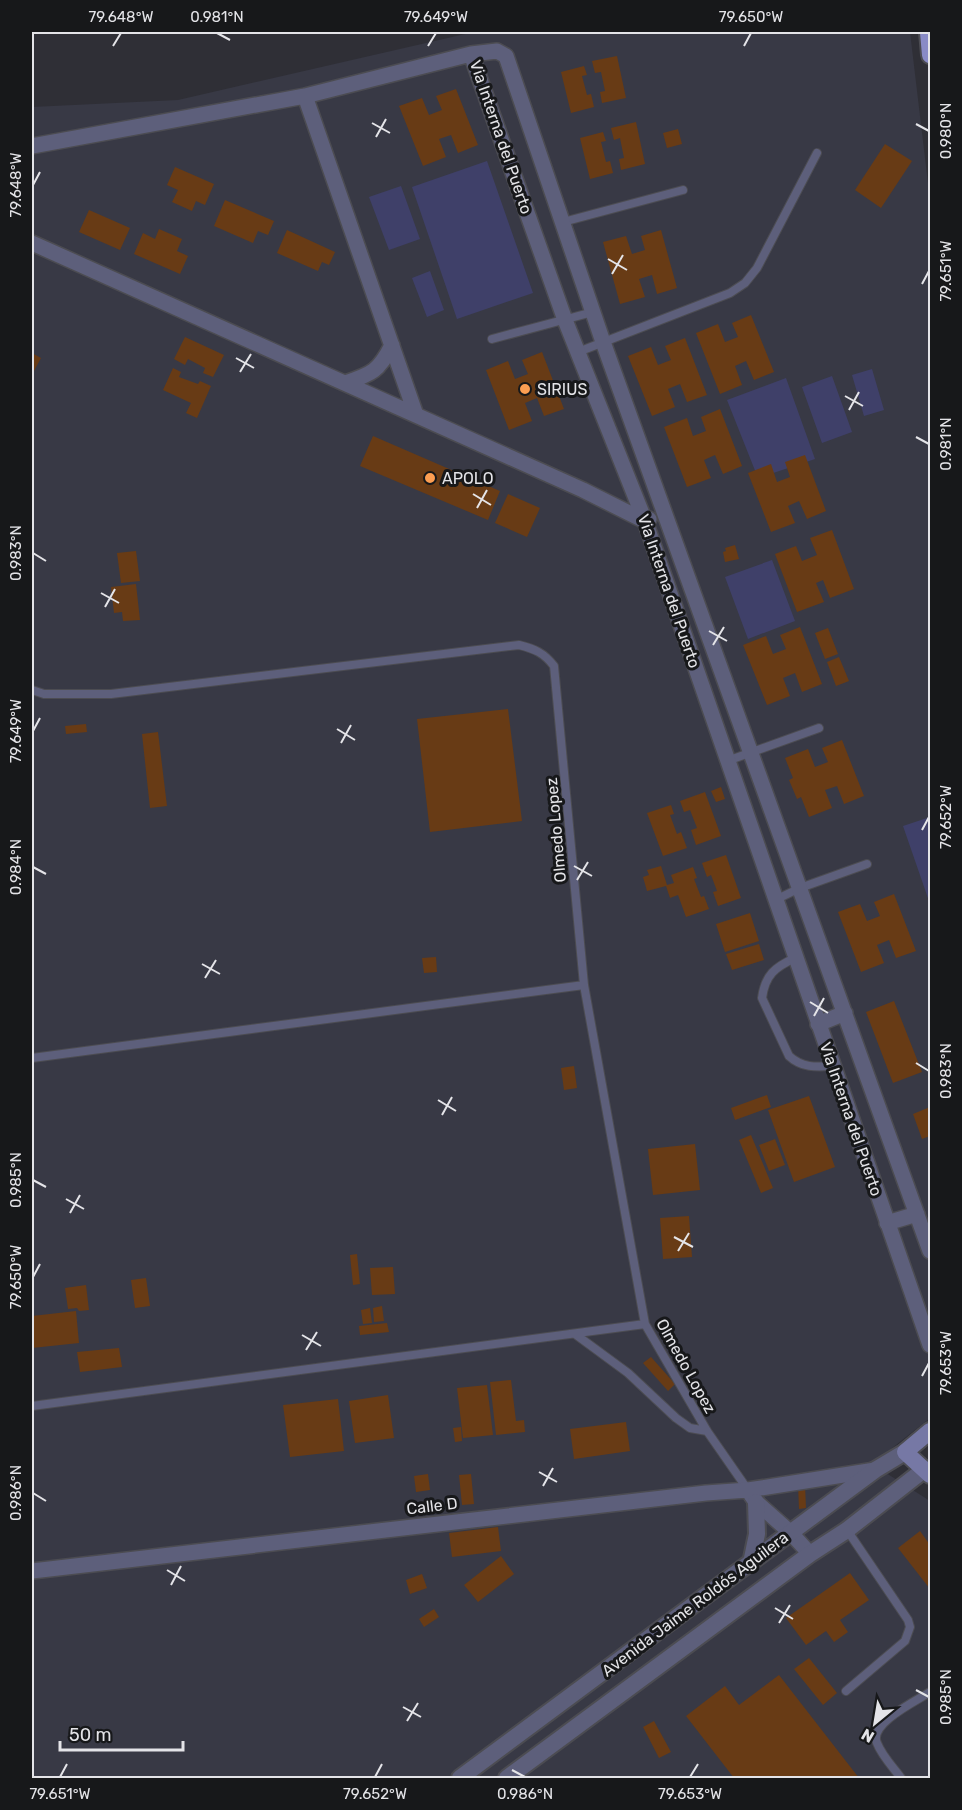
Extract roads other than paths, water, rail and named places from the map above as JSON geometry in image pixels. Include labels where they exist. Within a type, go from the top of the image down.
[{"type":"main road","points":[[928,32],[930,55]]},
{"type":"main road","name":"Avenida Jaime Roldós Aguilera","points":[[905,1452],[930,1431]]},
{"type":"main road","points":[[905,1452],[928,1469]]},
{"type":"street","name":"Via Interna del Puerto","points":[[930,1251],[603,342],[506,56],[497,51],[471,54],[566,320],[645,520],[930,1345]]},
{"type":"street","points":[[32,146],[305,96],[471,54]]},
{"type":"street","points":[[305,96],[416,415]]},
{"type":"street","points":[[32,243],[583,490],[645,520],[665,515]]},
{"type":"street","points":[[345,383],[375,372],[392,345]]},
{"type":"street","points":[[818,1024],[845,1013]]},
{"type":"street","points":[[887,1223],[917,1214]]},
{"type":"street","name":"Avenida Jaime Roldós Aguilera","points":[[460,1779],[875,1470],[905,1452]]},
{"type":"street","name":"Avenida Jaime Roldós Aguilera","points":[[507,1779],[928,1469]]},
{"type":"street","name":"Calle D","points":[[32,1571],[706,1492],[752,1496],[875,1470]]},
{"type":"street","points":[[752,1496],[810,1554]]},
{"type":"street","points":[[751,1563],[757,1534],[752,1496]]},
{"type":"lane","points":[[578,352],[730,293],[745,283],[762,258],[817,153]]},
{"type":"lane","points":[[563,222],[683,190]]},
{"type":"lane","points":[[492,339],[593,312]]},
{"type":"lane","name":"Olmedo Lopez","points":[[32,690],[44,694],[111,693],[519,645],[535,649],[547,657],[554,666],[584,985],[645,1324],[707,1431],[752,1496]]},
{"type":"lane","points":[[728,761],[819,728]]},
{"type":"lane","points":[[775,900],[800,888],[867,864]]},
{"type":"lane","points":[[795,958],[778,966],[773,972],[764,988],[762,998],[789,1056],[795,1061],[813,1067],[832,1066]]},
{"type":"lane","points":[[32,1058],[584,985]]},
{"type":"lane","points":[[32,1406],[645,1324]]},
{"type":"lane","points":[[575,1334],[628,1373],[676,1418],[690,1428],[707,1431]]},
{"type":"lane","points":[[846,1691],[905,1641],[910,1628],[908,1620],[847,1530]]},
{"type":"lane","points":[[900,1779],[876,1742],[876,1733],[881,1724],[930,1692]]},
{"type":"place","name":"SIRIUS","points":[[525,389]]},
{"type":"place","name":"APOLO","points":[[430,478]]}]
